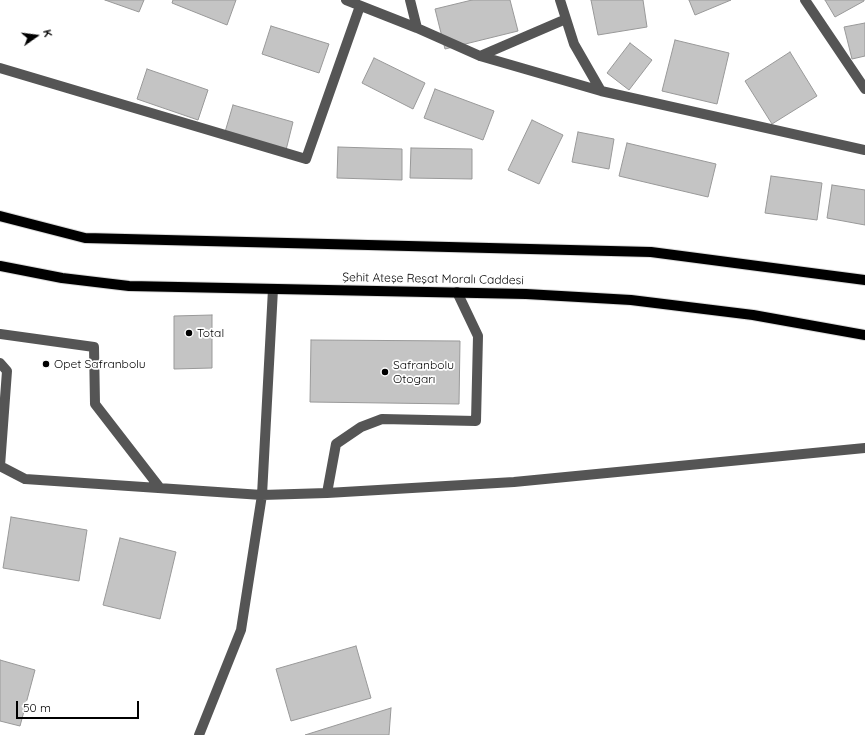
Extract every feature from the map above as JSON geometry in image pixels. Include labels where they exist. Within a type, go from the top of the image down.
[{"type":"main road","points":[[0,216],[86,238],[651,252],[865,280]]},
{"type":"main road","name":"Şehit Ateşe Reşat Moralı Caddesi","points":[[0,266],[62,278],[129,286],[457,292],[631,300],[753,315],[865,335]]},
{"type":"street","points":[[346,0],[417,28],[480,56],[601,91],[865,150]]},
{"type":"street","points":[[410,0],[417,28]]},
{"type":"street","points":[[560,0],[574,44],[601,91]]},
{"type":"street","points":[[805,0],[865,89]]},
{"type":"street","points":[[0,68],[306,159],[360,6]]},
{"type":"street","points":[[480,56],[566,19]]},
{"type":"street","points":[[199,735],[241,630],[262,495],[273,289]]},
{"type":"street","points":[[328,493],[336,444],[361,427],[382,419],[476,421],[478,336],[457,292]]},
{"type":"street","points":[[0,334],[94,347],[95,404],[160,488]]},
{"type":"street","points":[[0,362],[7,370],[0,466],[25,479],[262,495],[328,493],[514,482],[865,448]]},
{"type":"building","points":[[105,0],[144,0],[139,12]]},
{"type":"building","points":[[173,0],[236,0],[227,25],[172,3]]},
{"type":"building","points":[[472,0],[510,0],[518,31],[445,49],[435,9]]},
{"type":"building","points":[[591,0],[643,0],[647,27],[598,35]]},
{"type":"building","points":[[689,0],[731,0],[695,15]]},
{"type":"building","points":[[825,0],[864,0],[864,1],[835,17]]},
{"type":"building","points":[[865,23],[865,56],[852,59],[844,27]]},
{"type":"building","points":[[271,26],[329,44],[319,73],[262,54]]},
{"type":"building","points":[[675,40],[729,53],[717,104],[662,91]]},
{"type":"building","points":[[630,43],[652,60],[629,90],[607,73]]},
{"type":"building","points":[[790,52],[817,96],[772,124],[745,81]]},
{"type":"building","points":[[374,58],[425,83],[413,109],[362,83]]},
{"type":"building","points":[[147,69],[208,90],[198,120],[137,99]]},
{"type":"building","points":[[435,89],[494,111],[483,140],[424,118]]},
{"type":"building","points":[[233,105],[293,122],[286,150],[225,132]]},
{"type":"building","points":[[532,120],[563,135],[539,184],[508,170]]},
{"type":"building","points":[[578,132],[614,139],[609,169],[572,162]]},
{"type":"building","points":[[627,143],[716,164],[708,197],[619,176]]},
{"type":"building","points":[[338,147],[402,149],[402,180],[337,178]]},
{"type":"building","points":[[411,148],[472,149],[472,179],[410,178]]},
{"type":"building","points":[[771,176],[822,183],[817,220],[765,213]]},
{"type":"building","points":[[832,185],[865,190],[865,225],[827,218]]},
{"type":"building","points":[[212,315],[212,368],[174,369],[174,316]]},
{"type":"building","name":"Safranbolu Otogarı","points":[[311,340],[460,341],[459,404],[310,402]]},
{"type":"building","points":[[11,517],[87,530],[79,581],[3,568]]},
{"type":"building","points":[[120,538],[176,552],[160,619],[103,605]]},
{"type":"building","points":[[356,646],[371,698],[291,721],[276,669]]},
{"type":"building","points":[[0,660],[35,670],[20,726],[0,721]]},
{"type":"building","points":[[391,708],[389,735],[305,735]]},
{"type":"place","name":"Total","points":[[189,333]]},
{"type":"place","name":"Opet Safranbolu","points":[[46,364]]},
{"type":"place","name":"Safranbolu Otogarı","points":[[385,372]]}]
